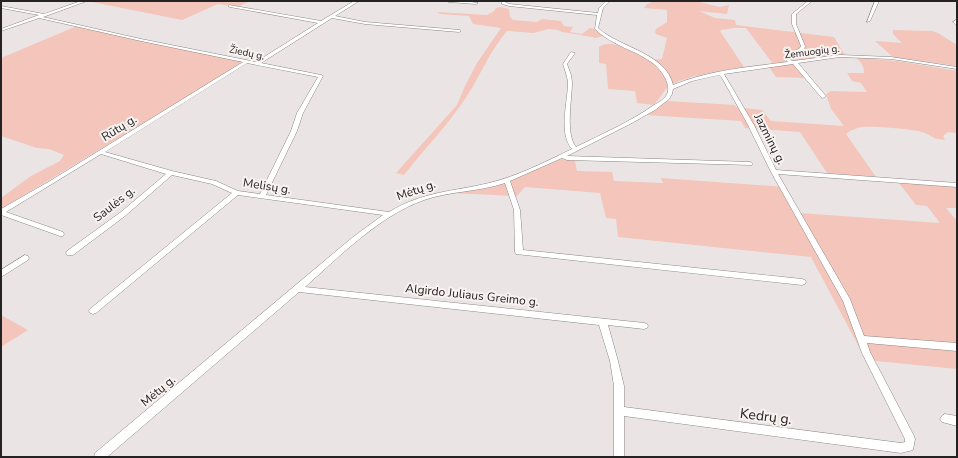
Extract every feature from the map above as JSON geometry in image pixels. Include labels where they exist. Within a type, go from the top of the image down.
[{"type":"street","points":[[1,30],[85,1]]},
{"type":"street","points":[[257,63],[357,1]]},
{"type":"street","points":[[449,1],[476,3]]},
{"type":"street","points":[[502,1],[509,5],[600,14]]},
{"type":"street","points":[[608,1],[601,8],[596,26],[599,31],[654,62],[665,73],[671,88]]},
{"type":"street","points":[[810,1],[794,14],[794,24],[803,46],[802,49],[789,57],[788,60],[792,62],[823,96]]},
{"type":"street","points":[[868,21],[877,1]]},
{"type":"street","name":"Žiedų g.","points":[[1,6],[41,16],[321,76],[300,113],[294,132],[262,197]]},
{"type":"street","points":[[230,6],[323,23]]},
{"type":"street","points":[[332,17],[364,23],[459,31]]},
{"type":"street","points":[[957,21],[955,22],[957,25]]},
{"type":"street","points":[[573,53],[565,64],[570,81],[567,131],[570,145],[575,149]]},
{"type":"street","name":"Žemuogių g.","points":[[671,88],[694,79],[720,73],[840,56],[891,58],[957,68]]},
{"type":"street","name":"Rūtų g.","points":[[1,213],[247,61]]},
{"type":"street","name":"Jazminų g.","points":[[720,73],[724,77],[751,125],[774,172],[818,253],[847,301],[866,353],[910,439],[909,446]]},
{"type":"street","name":"Mėtų g.","points":[[99,457],[298,288],[389,214],[406,204],[433,195],[486,186],[507,180],[562,156],[632,120],[664,101],[670,95],[671,88]]},
{"type":"street","name":"Melisų g.","points":[[100,152],[171,173],[214,182],[237,193],[389,214]]},
{"type":"street","points":[[562,156],[566,158],[750,164]]},
{"type":"street","points":[[774,172],[957,185]]},
{"type":"street","name":"Saulės g.","points":[[70,253],[123,214],[171,173]]},
{"type":"street","points":[[507,180],[517,210],[519,252],[802,282]]},
{"type":"street","points":[[92,311],[237,193]]},
{"type":"street","points":[[1,213],[60,234]]},
{"type":"street","points":[[1,274],[25,258]]},
{"type":"street","name":"Algirdo Juliaus Greimo g.","points":[[298,288],[644,326]]},
{"type":"street","points":[[602,322],[614,361],[619,386],[619,457]]},
{"type":"street","points":[[861,338],[957,346]]},
{"type":"street","name":"Kedrų g.","points":[[619,411],[901,448],[909,446]]},
{"type":"street","points":[[945,419],[957,421]]},
{"type":"shaded area","points":[[87,1],[250,1],[237,7],[218,4],[182,20]]},
{"type":"shaded area","points":[[655,1],[695,1],[720,7],[729,5],[727,14],[699,11],[715,18],[735,20],[736,25],[834,37],[845,55],[773,64],[746,28],[721,30],[720,31],[744,67],[704,74],[682,80],[667,88],[653,105],[637,103],[635,91],[608,89],[606,64],[599,63],[599,47],[604,44],[615,44],[647,59],[662,59],[667,38],[656,34],[655,32],[656,29],[667,22],[667,10],[644,8],[647,4]]},
{"type":"shaded area","points":[[501,7],[509,9],[510,17],[513,20],[537,22],[542,19],[561,21],[564,26],[573,27],[570,32],[582,34],[590,28],[595,29],[603,36],[596,38],[548,29],[534,33],[507,31],[495,47],[453,116],[404,175],[396,173],[457,105],[477,63],[501,28],[473,24],[469,16],[440,14],[437,12],[487,15],[496,8]]},
{"type":"shaded area","points":[[77,26],[242,62],[237,65],[238,66],[1,209],[1,198],[31,176],[60,161],[64,155],[49,149],[37,148],[1,136],[1,58]]},
{"type":"shaded area","points":[[893,30],[932,31],[938,33],[957,45],[957,66],[893,57],[875,41],[902,43],[893,34]]},
{"type":"shaded area","points":[[855,57],[904,62],[957,71],[957,133],[948,132],[943,136],[945,140],[925,133],[904,129],[860,127],[852,130],[846,134],[876,177],[827,173],[800,132],[745,128],[741,121],[645,115],[667,101],[735,105],[736,107],[762,110],[771,121],[844,126],[831,109],[826,94],[831,91],[867,92],[861,83],[852,81],[847,73],[864,73],[862,64]]},
{"type":"shaded area","points":[[794,63],[805,78],[776,77],[769,67]]},
{"type":"shaded area","points":[[561,159],[575,161],[577,171],[612,172],[614,181],[663,183],[661,178],[786,187],[800,213],[940,223],[927,206],[916,205],[899,183],[957,187],[957,208],[946,208],[957,221],[957,369],[866,360],[811,257],[618,237],[616,219],[606,218],[600,193],[525,187],[517,196],[451,193],[501,184]]},
{"type":"shaded area","points":[[1,315],[28,330],[1,347]]}]
